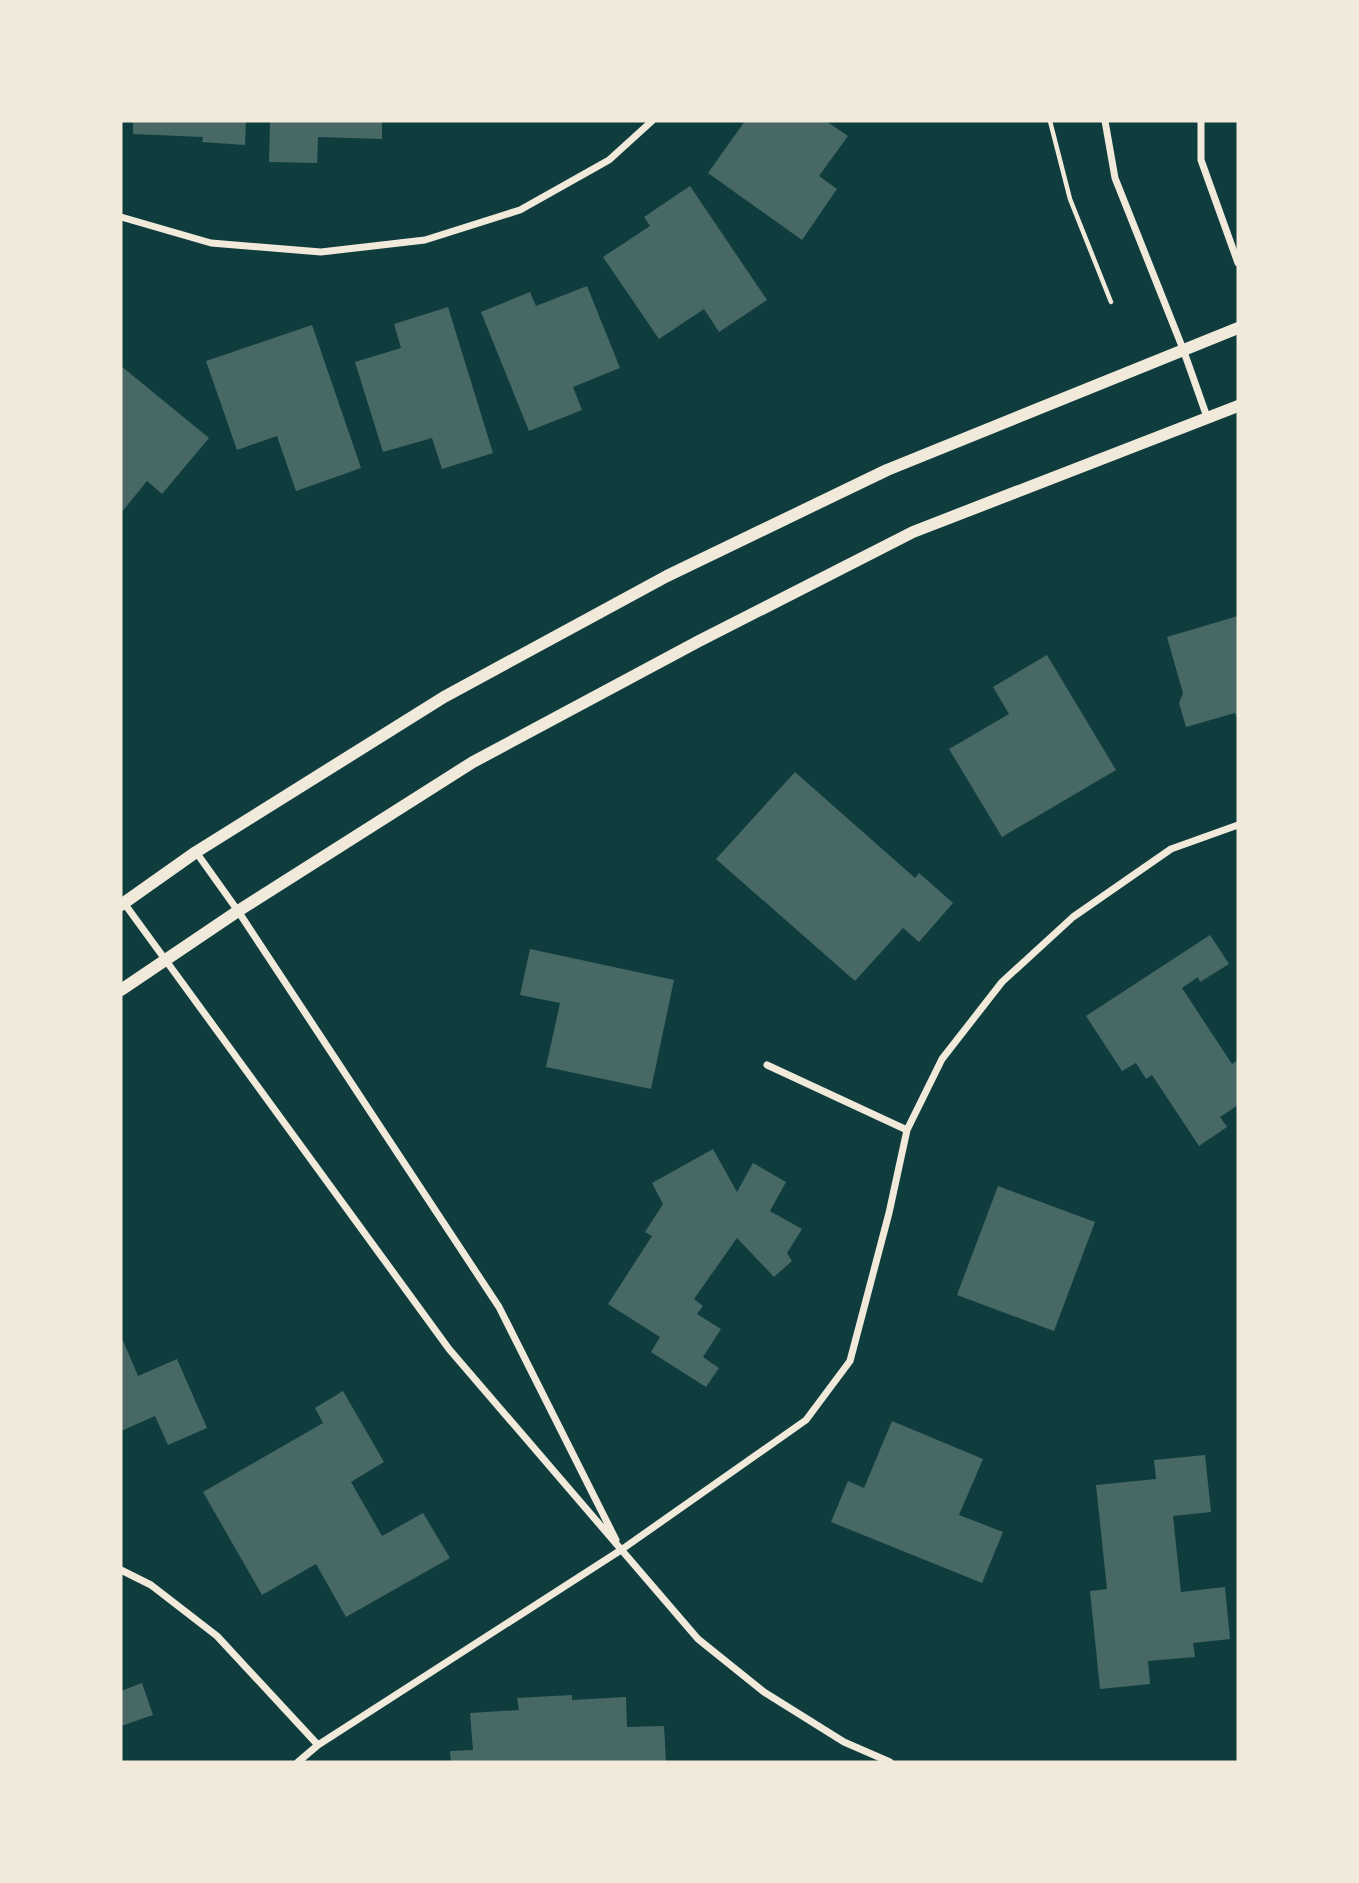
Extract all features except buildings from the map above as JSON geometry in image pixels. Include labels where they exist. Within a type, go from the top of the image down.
[{"type":"street","points":[[121,217],[211,243],[321,252],[425,240],[520,210],[610,160],[652,121]]},
{"type":"street","points":[[1105,121],[1115,177],[1207,417]]},
{"type":"street","points":[[1201,121],[1201,160],[1238,263]]},
{"type":"street","points":[[890,1762],[844,1742],[764,1692],[698,1639],[449,1349],[166,959],[123,904],[196,852],[444,697],[667,576],[887,470],[1238,328]]},
{"type":"street","points":[[121,990],[237,911],[473,762],[699,641],[913,532],[1238,406]]},
{"type":"street","points":[[298,1762],[318,1745],[621,1550],[806,1420],[850,1361],[889,1213],[907,1130],[942,1059],[1002,982],[1073,917],[1171,849],[1238,825]]},
{"type":"street","points":[[196,852],[499,1307],[621,1550]]},
{"type":"street","points":[[767,1065],[907,1130]]},
{"type":"street","points":[[121,1570],[151,1585],[217,1636],[318,1745]]},
{"type":"path","points":[[1050,121],[1070,199],[1111,302]]}]
